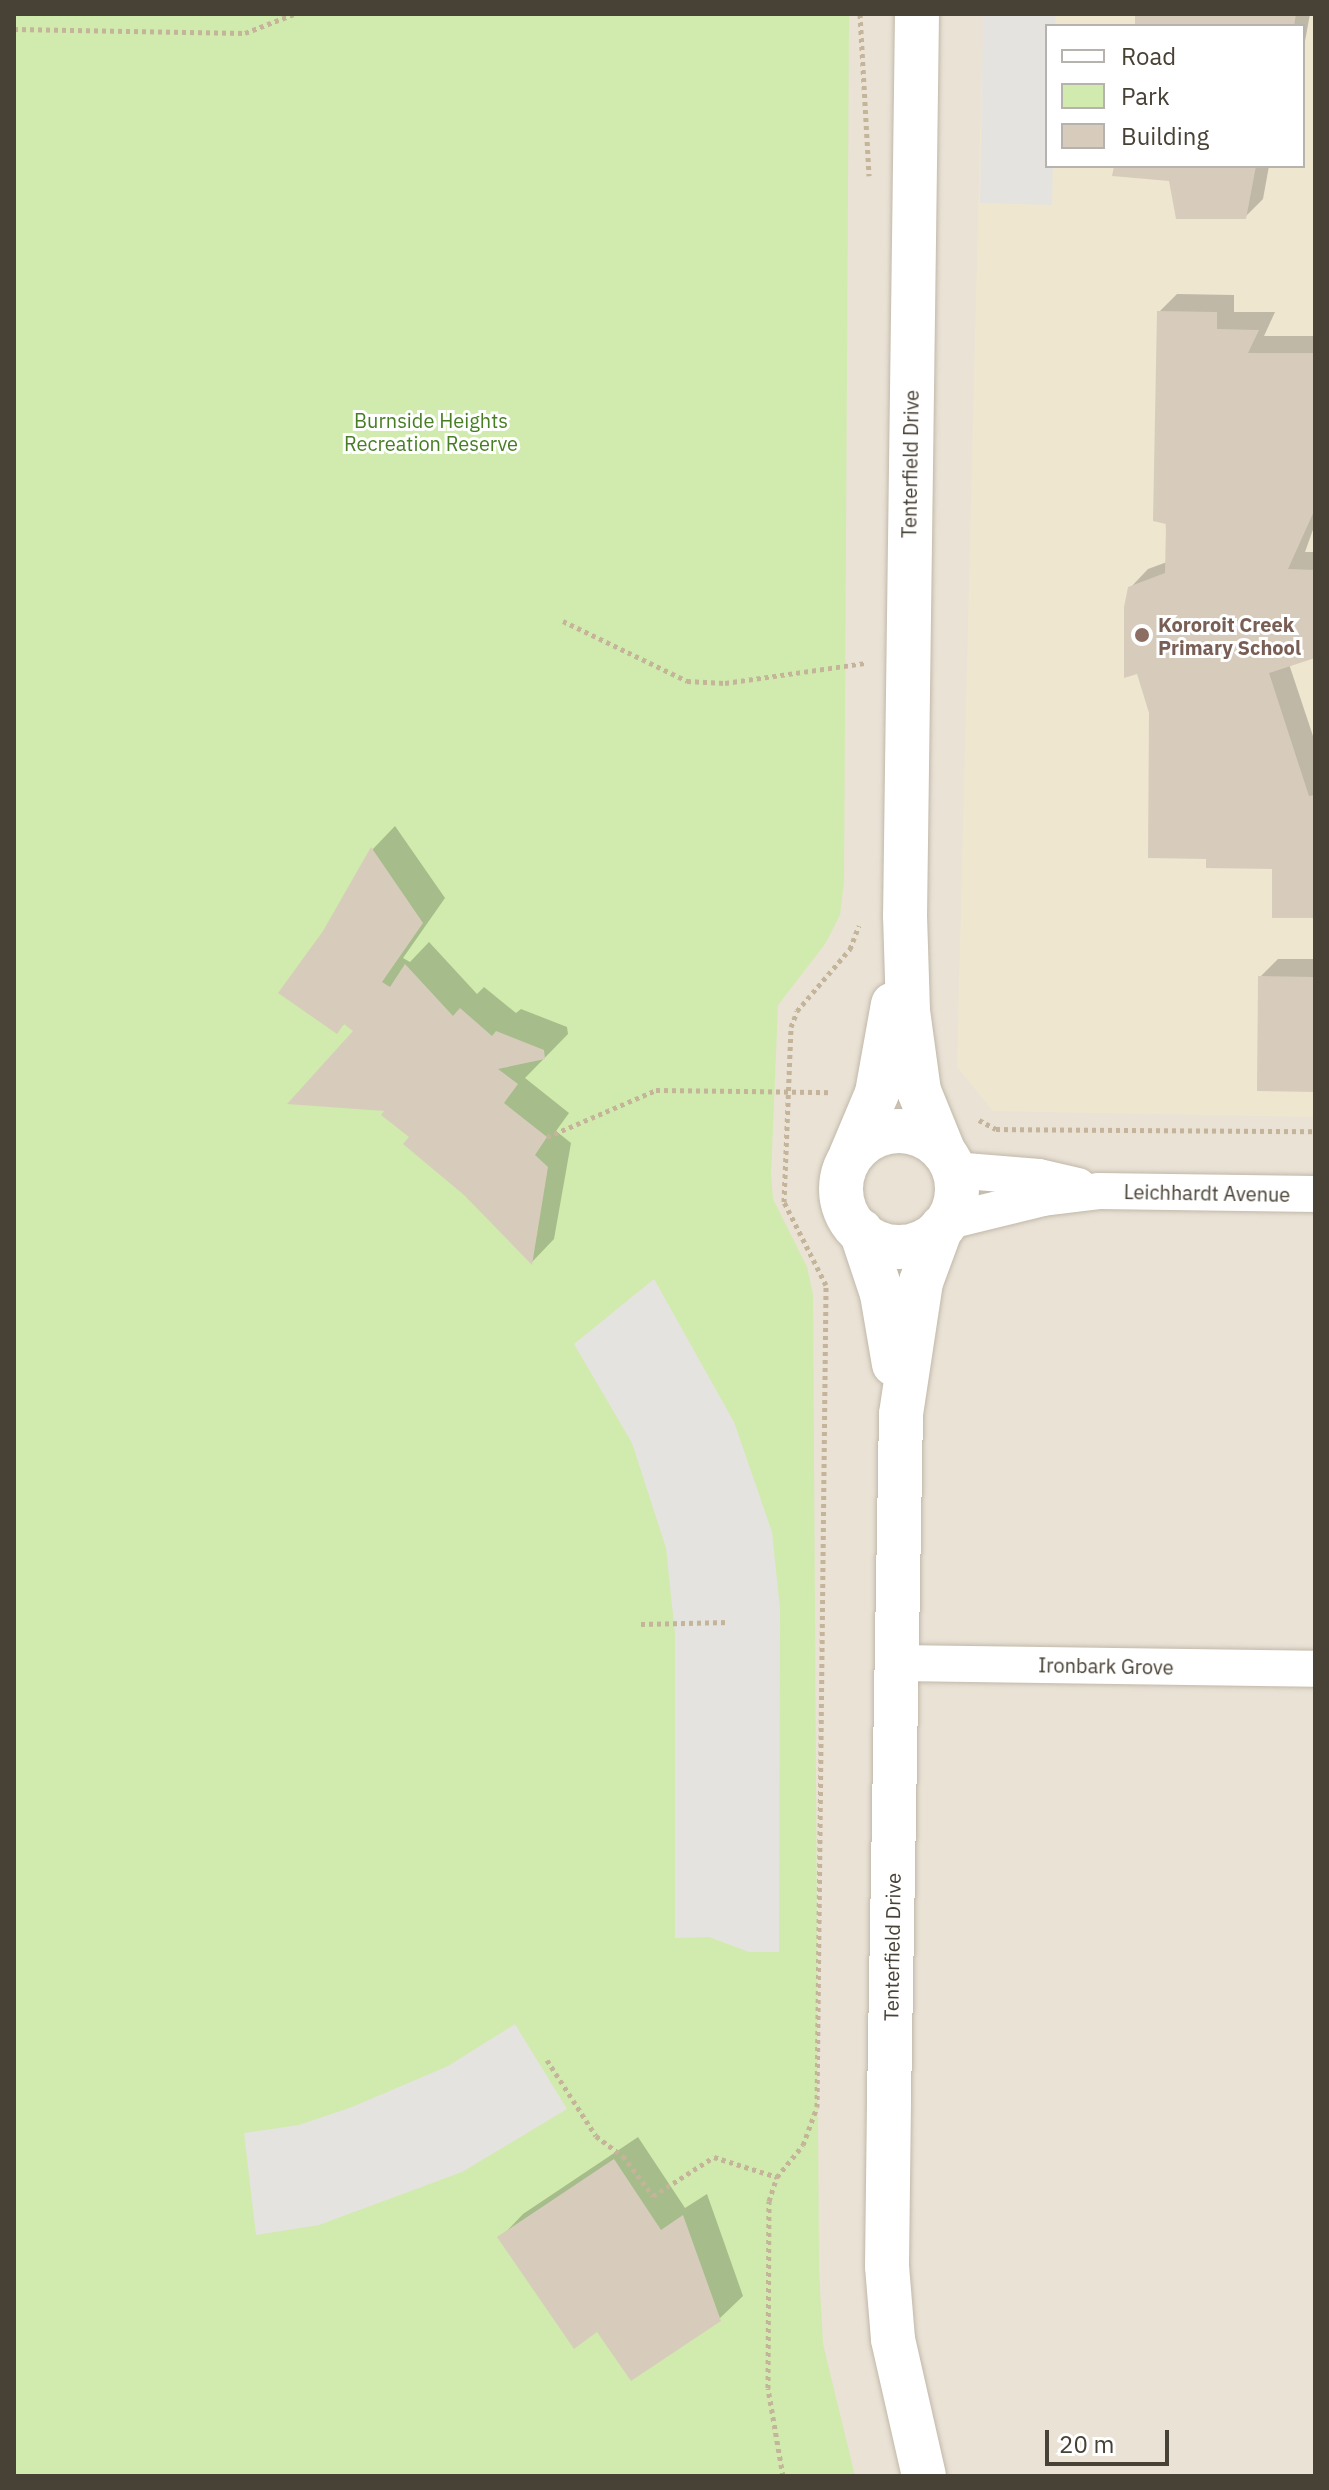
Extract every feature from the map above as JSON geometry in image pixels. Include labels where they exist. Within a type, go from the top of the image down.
[{"type":"street","name":"Tenterfield Drive","points":[[917,14],[905,915],[912,1053],[920,1097],[948,1160]]},
{"type":"street","name":"Tenterfield Drive","points":[[851,1155],[877,1093],[905,915]]},
{"type":"street","points":[[896,1130],[929,1139],[948,1160],[956,1194],[943,1225],[921,1242],[903,1246],[884,1245],[861,1231],[845,1209],[841,1190],[851,1155],[879,1134],[896,1130]]},
{"type":"street","name":"Leichhardt Avenue","points":[[948,1160],[1099,1191]]},
{"type":"street","name":"Leichhardt Avenue","points":[[943,1225],[1043,1198],[1099,1191],[1315,1194]]},
{"type":"street","name":"Tenterfield Drive","points":[[924,2476],[905,2411],[887,2266],[901,1414],[921,1282],[943,1225]]},
{"type":"street","name":"Tenterfield Drive","points":[[861,1231],[888,1320],[901,1414]]},
{"type":"street","name":"Ironbark Grove","points":[[897,1663],[1315,1669]]},
{"type":"path","points":[[14,29],[245,33],[294,14]]},
{"type":"path","points":[[860,14],[862,120],[870,183]]},
{"type":"path","points":[[563,621],[687,681],[725,683],[865,663]]},
{"type":"path","points":[[865,679],[866,648]]},
{"type":"path","points":[[783,2476],[768,2388],[769,2201],[777,2177],[803,2145],[817,2107],[825,1486],[826,1285],[784,1202],[791,1027],[797,1011],[850,949],[860,919]]},
{"type":"path","points":[[547,1137],[656,1090],[788,1091]]},
{"type":"path","points":[[996,1129],[1315,1131]]},
{"type":"path","points":[[641,1624],[729,1622]]},
{"type":"path","points":[[547,2060],[596,2136],[623,2156],[653,2196],[714,2157],[777,2177]]},
{"type":"shaded area","name":"Burnside Heights Recreation Reserve","points":[[14,14],[1315,14],[1315,2476],[14,2476]]},
{"type":"shaded area","name":"Kororoit Creek Primary School","points":[[983,14],[1315,14],[1315,1117],[993,1111],[957,1067]]},
{"type":"shaded area","points":[[983,14],[1056,14],[1055,24],[1045,24],[1045,168],[1053,168],[1052,205],[980,203]]},
{"type":"shaded area","points":[[654,1279],[734,1422],[772,1532],[780,1609],[779,1952],[749,1952],[709,1937],[675,1938],[675,1634],[666,1548],[632,1443],[574,1344]]},
{"type":"shaded area","points":[[515,2024],[567,2109],[462,2172],[319,2225],[256,2235],[244,2133],[299,2125],[352,2107],[448,2066]]},
{"type":"green space","name":"Burnside Heights Recreation Reserve","points":[[14,14],[849,14],[844,881],[840,915],[825,944],[778,1005],[771,1174],[773,1199],[807,1267],[813,1295],[819,2271],[823,2344],[855,2476],[14,2476]]},
{"type":"building","points":[[1135,14],[1296,14],[1294,24],[1135,24]]},
{"type":"building","points":[[1114,168],[1256,168],[1246,219],[1176,219],[1169,181],[1112,176]]},
{"type":"building","points":[[1157,311],[1217,312],[1217,329],[1259,330],[1248,353],[1315,353],[1315,509],[1288,569],[1315,570],[1315,658],[1269,673],[1309,796],[1315,795],[1315,918],[1272,918],[1272,869],[1206,868],[1206,859],[1148,858],[1149,713],[1137,674],[1124,678],[1124,607],[1128,587],[1165,573],[1166,524],[1153,521]]},
{"type":"building","points":[[371,847],[423,923],[382,982],[390,987],[405,964],[453,1016],[460,1008],[492,1036],[496,1031],[544,1050],[545,1059],[498,1069],[518,1084],[504,1103],[547,1137],[535,1155],[548,1167],[532,1265],[464,1195],[403,1144],[409,1137],[381,1115],[384,1111],[287,1104],[353,1031],[344,1024],[337,1034],[278,993],[323,931]]},
{"type":"building","points":[[1258,976],[1315,977],[1315,1092],[1257,1091]]},
{"type":"building","points":[[614,2159],[661,2230],[683,2215],[721,2321],[631,2381],[597,2332],[574,2349],[497,2237]]},
{"type":"place","name":"Kororoit Creek Primary School","points":[[1142,635]]}]
